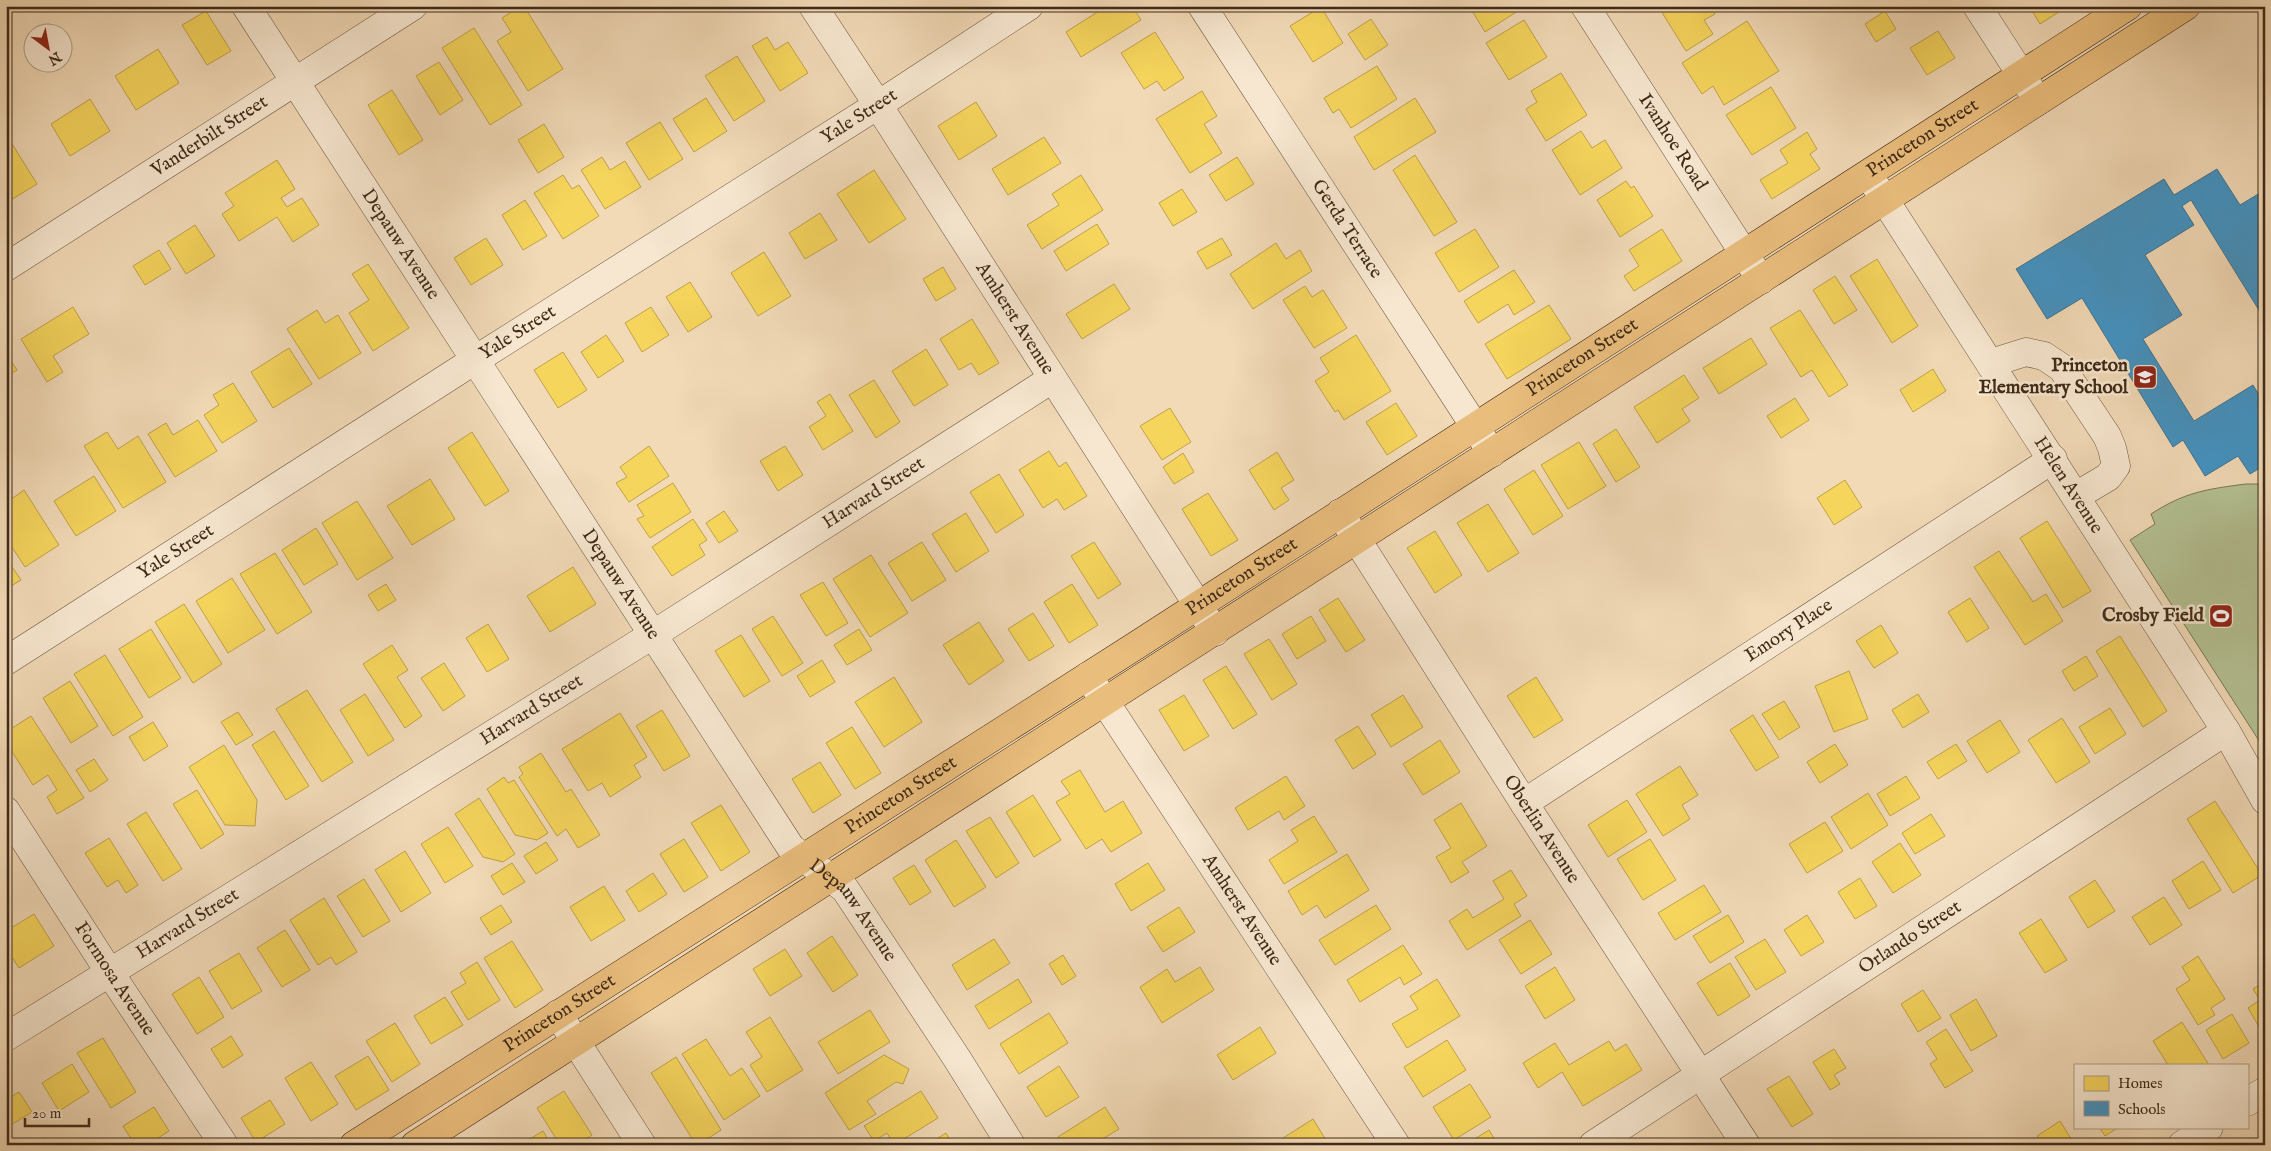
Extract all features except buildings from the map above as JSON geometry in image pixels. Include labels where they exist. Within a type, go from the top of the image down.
[{"type":"main road","name":"Princeton Street","points":[[354,1145],[805,858],[2128,6]]},
{"type":"main road","name":"Princeton Street","points":[[415,1145],[2186,6]]},
{"type":"street","name":"Depauw Avenue","points":[[246,6],[791,848],[845,889],[956,1057],[1003,1142]]},
{"type":"street","name":"Vanderbilt Street","points":[[6,267],[413,6]]},
{"type":"street","name":"Amherst Avenue","points":[[813,6],[1214,632]]},
{"type":"street","name":"Yale Street","points":[[6,661],[475,360],[878,105],[1029,6]]},
{"type":"street","name":"Gerda Terrace","points":[[1202,6],[1492,453]]},
{"type":"street","name":"Ivanhoe Road","points":[[1585,6],[1761,280]]},
{"type":"street","points":[[1977,6],[2038,101]]},
{"type":"street","name":"Helen Avenue","points":[[1868,174],[2053,459],[2226,731],[2265,800]]},
{"type":"street","points":[[1991,363],[2026,352],[2044,356],[2062,368],[2107,436],[2116,466],[2108,477],[2076,496]]},
{"type":"street","name":"Harvard Street","points":[[6,1037],[654,634],[1052,378]]},
{"type":"street","name":"Emory Place","points":[[1524,803],[2053,459]]},
{"type":"street","name":"Oberlin Avenue","points":[[1340,513],[1524,803],[1746,1145]]},
{"type":"street","name":"Amherst Avenue","points":[[1088,676],[1396,1145]]},
{"type":"street","name":"Orlando Street","points":[[1593,1145],[2226,731]]},
{"type":"street","name":"Formosa Avenue","points":[[6,811],[224,1145]]},
{"type":"street","points":[[558,1014],[642,1145]]},
{"type":"street","points":[[2248,1101],[2265,1091]]},
{"type":"street","points":[[2182,1145],[2208,1128]]},
{"type":"green space","name":"Crosby Field","points":[[2246,484],[2265,484],[2265,750],[2130,540],[2155,524],[2151,514],[2175,501],[2208,490]]},
{"type":"place","name":"Princeton Elementary School","points":[[2145,377]]},
{"type":"place","name":"Crosby Field","points":[[2221,616]]}]
